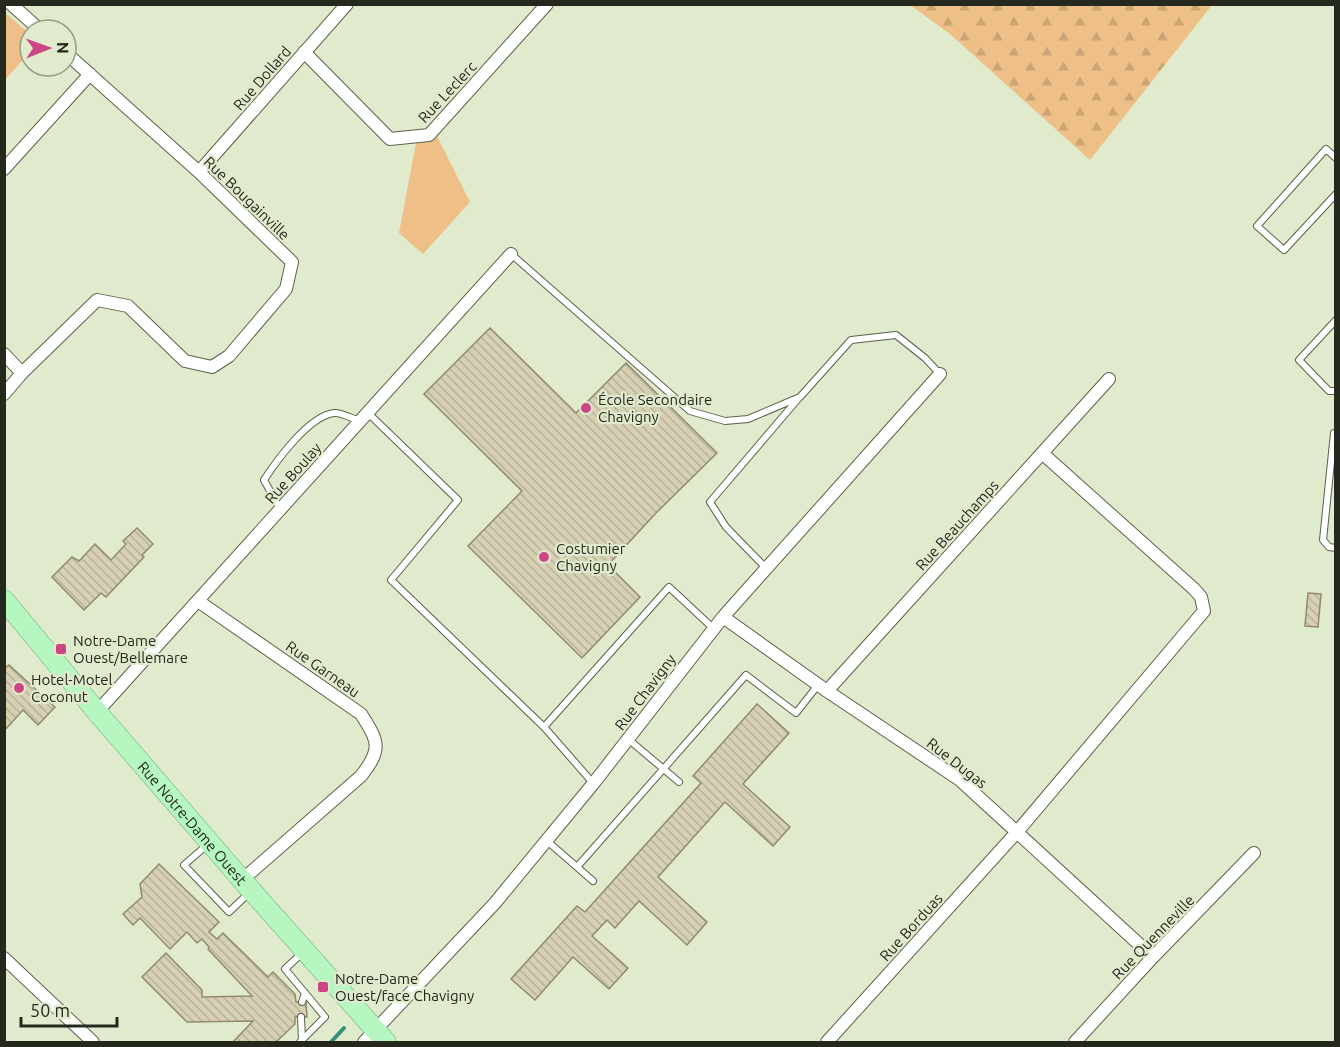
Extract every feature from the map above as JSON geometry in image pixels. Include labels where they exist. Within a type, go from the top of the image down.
[{"type":"main road","name":"Rue Notre-Dame Ouest","points":[[6,605],[304,950],[376,1039]]},
{"type":"street","points":[[11,4],[27,18]]},
{"type":"street","name":"Rue Dollard","points":[[199,172],[347,4]]},
{"type":"street","name":"Rue Leclerc","points":[[304,52],[390,139],[429,135],[547,4]]},
{"type":"street","name":"Rue Bougainville","points":[[4,394],[22,373],[97,300],[128,306],[185,361],[212,368],[230,356],[286,289],[292,262],[199,172],[78,64]]},
{"type":"street","points":[[4,169],[90,74]]},
{"type":"street","name":"Rue Boulay","points":[[97,712],[511,254]]},
{"type":"street","points":[[4,354],[22,373]]},
{"type":"street","name":"Rue Chavigny","points":[[376,1039],[547,841],[723,617],[940,374]]},
{"type":"street","name":"Rue Beauchamps","points":[[823,688],[1109,379]]},
{"type":"street","name":"Rue Borduas","points":[[827,1042],[1017,832],[1204,611],[1201,597],[1194,589],[1042,453]]},
{"type":"street","name":"Rue Garneau","points":[[198,601],[361,714],[375,736],[374,759],[361,776],[247,886]]},
{"type":"street","name":"Rue Dugas","points":[[723,617],[823,688],[960,780],[1153,957]]},
{"type":"street","name":"Rue Quenneville","points":[[1075,1042],[1153,957],[1254,854]]},
{"type":"street","points":[[4,958],[93,1042]]},
{"type":"lane","points":[[1335,158],[1326,149],[1257,226],[1284,250],[1335,194]]},
{"type":"lane","points":[[511,254],[690,411],[725,421],[747,419],[800,397]]},
{"type":"lane","points":[[1335,320],[1299,360],[1329,391],[1335,392]]},
{"type":"lane","points":[[767,570],[726,527],[710,502],[800,397],[851,340],[896,334],[940,374]]},
{"type":"lane","points":[[280,510],[264,480],[274,464],[315,420],[335,413],[364,417],[458,500],[392,580],[544,727],[593,784]]},
{"type":"lane","points":[[1335,433],[1323,540],[1329,547],[1335,548]]},
{"type":"lane","points":[[544,727],[669,586],[714,628]]},
{"type":"lane","points":[[577,867],[746,675],[796,713],[823,688]]},
{"type":"lane","points":[[628,739],[679,782]]},
{"type":"lane","points":[[547,841],[593,881]]},
{"type":"lane","points":[[210,843],[184,865],[229,912],[247,886]]},
{"type":"lane","points":[[301,1041],[325,1017],[285,969],[304,950]]},
{"type":"lane","points":[[302,1002],[305,993]]},
{"type":"lane","points":[[301,1017],[301,1041]]},
{"type":"green space","points":[[910,5],[1212,5],[1090,160],[950,34]]},
{"type":"green space","points":[[4,12],[18,24],[18,65],[5,80]]},
{"type":"green space","points":[[437,136],[470,202],[423,254],[399,233],[416,143]]},
{"type":"building","name":"École Secondaire Chavigny","points":[[490,328],[576,413],[626,363],[717,453],[656,513],[608,565],[640,597],[582,658],[468,546],[522,491],[424,394]]},
{"type":"building","points":[[137,528],[153,544],[142,555],[144,557],[106,597],[101,593],[84,610],[52,577],[72,557],[79,561],[95,544],[111,560],[126,544],[123,541]]},
{"type":"building","points":[[1308,593],[1321,594],[1318,627],[1305,626]]},
{"type":"building","name":"Hotel-Motel Coconut","points":[[9,665],[55,707],[38,725],[23,710],[4,731],[4,669]]},
{"type":"building","points":[[757,704],[789,733],[743,784],[790,827],[773,846],[725,802],[658,877],[707,922],[687,945],[639,901],[615,928],[607,920],[592,936],[628,968],[609,989],[573,957],[535,1000],[511,979],[577,906],[585,912],[701,783],[693,776]]},
{"type":"building","points":[[159,864],[219,922],[209,932],[217,939],[223,933],[268,977],[273,972],[295,994],[296,1002],[306,1002],[307,1017],[295,1017],[295,1024],[276,1042],[233,1042],[253,1021],[187,1022],[142,977],[166,953],[202,990],[202,997],[252,996],[208,949],[209,947],[202,939],[197,943],[187,932],[170,949],[140,918],[133,925],[123,914],[142,897],[140,884]]},
{"type":"waterway","points":[[331,1042],[344,1028]]},
{"type":"place","name":"École Secondaire Chavigny","points":[[586,408]]},
{"type":"place","name":"Costumier Chavigny","points":[[544,557]]},
{"type":"place","name":"Notre-Dame Ouest/Bellemare","points":[[61,649]]},
{"type":"place","name":"Hotel-Motel Coconut","points":[[19,688]]},
{"type":"place","name":"Notre-Dame Ouest/face Chavigny","points":[[323,987]]}]
